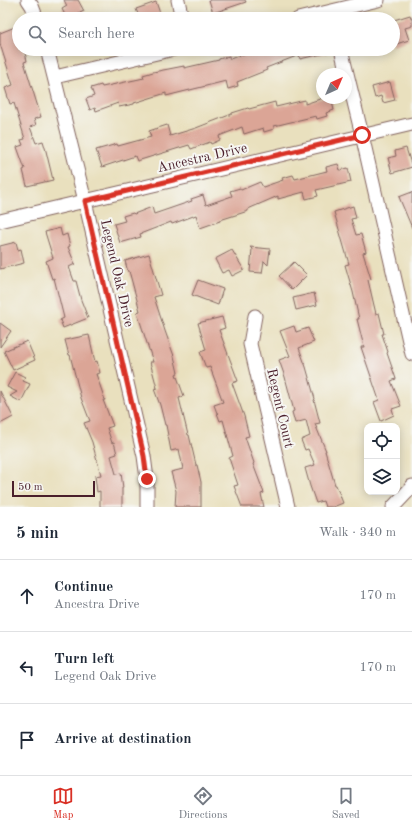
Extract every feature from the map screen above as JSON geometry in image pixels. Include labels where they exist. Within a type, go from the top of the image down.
[{"type":"street","points":[[28,0],[34,12]]},
{"type":"street","points":[[178,0],[181,12]]},
{"type":"street","points":[[332,10],[378,0]]},
{"type":"street","name":"Legend Oak Drive","points":[[49,56],[85,201],[144,456],[147,479],[147,507]]},
{"type":"street","points":[[55,77],[144,56]]},
{"type":"street","points":[[343,56],[412,354]]},
{"type":"street","name":"Ancestra Drive","points":[[0,221],[412,124]]},
{"type":"street","name":"Regent Court","points":[[255,316],[250,344],[288,507]]},
{"type":"street","points":[[393,507],[411,489]]},
{"type":"building","points":[[64,0],[78,0],[84,11],[64,12],[62,9],[67,6]]},
{"type":"building","points":[[209,0],[245,0],[246,2],[216,12],[213,12]]},
{"type":"building","points":[[156,2],[160,12],[137,12],[136,9]]},
{"type":"building","points":[[410,15],[412,26],[405,28],[409,40],[400,43],[400,18]]},
{"type":"building","points":[[12,28],[12,56],[26,56],[27,61],[24,62],[41,117],[34,119],[36,125],[30,127],[36,143],[43,141],[53,180],[27,186],[23,170],[25,169],[17,147],[23,145],[21,140],[25,139],[14,103],[10,104],[5,88],[13,85],[0,44],[0,33]]},
{"type":"building","points":[[229,56],[230,59],[238,56],[296,56],[266,68],[267,70],[237,82],[238,86],[228,89],[226,81],[166,96],[166,93],[134,104],[119,107],[118,103],[96,111],[95,108],[90,110],[86,99],[94,96],[91,88],[101,85],[102,87],[144,78],[143,75],[153,72],[184,66],[184,68],[219,60]]},
{"type":"building","points":[[299,56],[313,56],[300,59]]},
{"type":"building","points":[[390,82],[395,100],[383,103],[381,96],[375,98],[372,87]]},
{"type":"building","points":[[305,100],[305,104],[316,100],[316,104],[332,104],[334,110],[326,113],[327,116],[317,119],[316,116],[274,126],[274,129],[264,132],[263,128],[244,134],[242,127],[219,136],[220,140],[211,144],[210,142],[191,149],[189,145],[137,161],[135,156],[102,167],[96,150],[151,137],[149,131],[167,125],[170,136],[196,128],[248,108],[275,102],[276,107]]},
{"type":"building","points":[[406,148],[412,167],[392,173],[388,158],[396,156],[395,151]]},
{"type":"building","points":[[338,164],[340,170],[348,168],[351,182],[316,190],[318,196],[306,199],[304,192],[278,199],[278,196],[248,209],[248,211],[200,228],[196,215],[172,224],[171,222],[140,234],[141,237],[120,243],[114,224],[125,221],[123,216],[134,214],[152,207],[154,214],[192,201],[191,199],[203,195],[206,205],[232,196],[230,191],[240,188],[241,190],[260,182],[263,187],[283,180],[282,178],[293,175],[295,179],[327,171],[326,167]]},
{"type":"building","points":[[412,192],[412,228],[399,197]]},
{"type":"building","points":[[353,206],[356,218],[351,219],[356,235],[361,234],[366,252],[363,253],[371,279],[368,280],[376,314],[379,313],[384,334],[382,334],[396,379],[391,381],[401,406],[392,409],[394,415],[381,421],[374,402],[379,400],[361,347],[364,347],[357,319],[359,319],[345,265],[349,264],[334,212]]},
{"type":"building","points":[[60,228],[62,236],[67,234],[70,246],[68,247],[75,264],[69,267],[74,281],[76,281],[88,318],[63,328],[60,320],[64,318],[54,278],[52,279],[46,261],[53,258],[45,232]]},
{"type":"building","points":[[16,242],[18,250],[21,249],[24,263],[0,269],[0,246]]},
{"type":"building","points":[[250,247],[270,249],[268,265],[264,261],[262,273],[250,272],[252,249]]},
{"type":"building","points":[[232,250],[244,270],[232,276],[229,270],[222,273],[215,259]]},
{"type":"building","points":[[149,254],[161,295],[154,297],[174,356],[178,373],[176,374],[184,396],[179,398],[201,482],[201,507],[175,507],[176,491],[171,472],[183,469],[179,449],[171,451],[166,425],[154,389],[157,388],[150,362],[153,362],[137,312],[140,311],[125,261]]},
{"type":"building","points":[[294,262],[307,275],[292,290],[279,276]]},
{"type":"building","points":[[198,280],[223,289],[218,305],[192,295]]},
{"type":"building","points":[[314,293],[317,305],[296,310],[293,298]]},
{"type":"building","points":[[222,317],[225,328],[219,330],[238,381],[232,383],[244,416],[249,436],[245,437],[264,493],[261,494],[264,507],[242,507],[234,486],[238,485],[229,458],[233,456],[223,420],[220,421],[214,405],[223,402],[210,367],[206,368],[200,352],[206,350],[198,323]]},
{"type":"building","points":[[0,323],[11,331],[0,347]]},
{"type":"building","points":[[294,326],[296,332],[308,328],[314,342],[299,348],[315,399],[320,423],[315,424],[326,451],[335,485],[343,503],[333,507],[325,507],[323,501],[316,503],[305,468],[315,465],[308,449],[305,450],[301,440],[310,436],[306,420],[295,423],[292,412],[294,411],[279,360],[290,356],[280,331]]},
{"type":"building","points":[[89,335],[95,362],[97,361],[100,373],[96,374],[105,400],[103,400],[113,426],[107,428],[112,443],[114,442],[117,454],[111,456],[116,474],[121,473],[123,488],[122,507],[100,507],[100,491],[97,492],[95,476],[101,475],[92,442],[84,423],[90,421],[81,398],[65,340]]},
{"type":"building","points":[[27,341],[35,360],[13,370],[4,351]]},
{"type":"building","points":[[15,372],[25,377],[23,381],[30,384],[21,402],[10,396],[17,392],[7,387]]},
{"type":"building","points":[[0,391],[13,417],[0,424]]},
{"type":"route","points":[[147,479],[144,456],[85,201],[362,135]]}]
